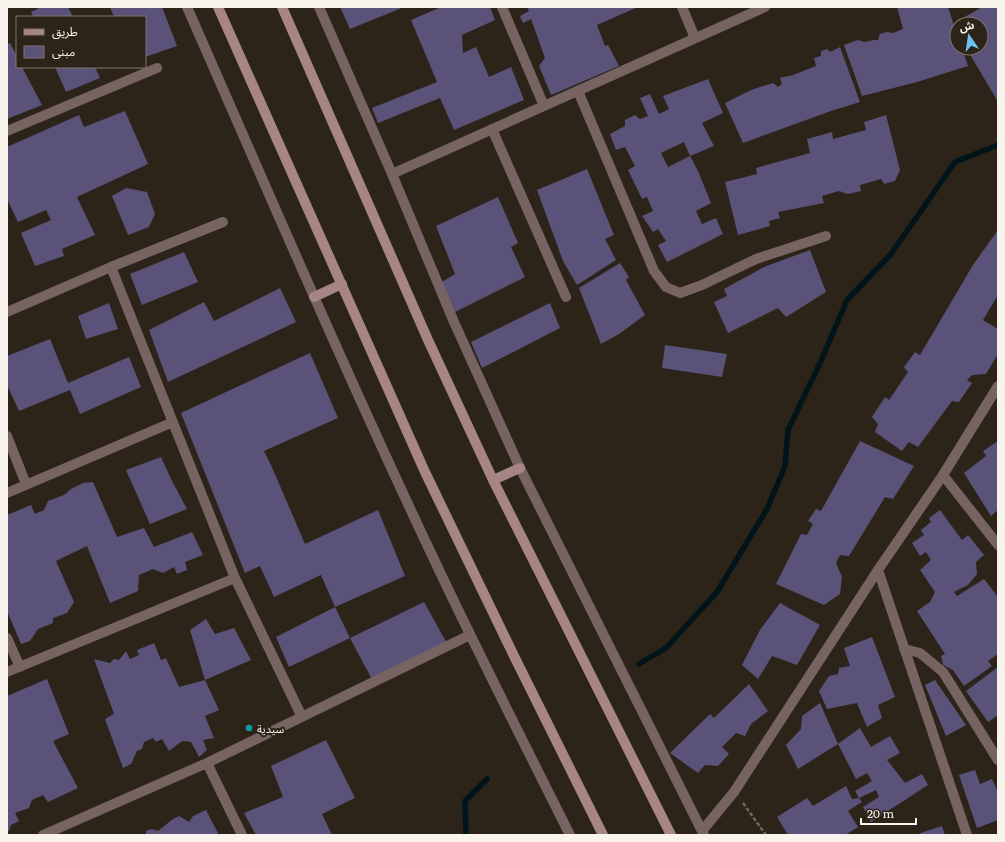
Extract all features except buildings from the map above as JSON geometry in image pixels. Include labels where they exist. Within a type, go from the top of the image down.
[{"type":"main road","points":[[218,7],[397,410],[454,533],[603,835]]},
{"type":"main road","points":[[282,7],[428,340],[494,480],[671,835]]},
{"type":"main road","points":[[314,297],[342,284]]},
{"type":"main road","points":[[494,480],[520,468]]},
{"type":"street","points":[[187,7],[390,467],[470,635],[570,835]]},
{"type":"street","points":[[318,7],[392,174],[454,322],[520,468],[703,833],[734,792],[878,570],[943,475],[998,386]]},
{"type":"street","points":[[502,7],[544,106]]},
{"type":"street","points":[[682,7],[695,38]]},
{"type":"street","points":[[392,174],[765,7]]},
{"type":"street","points":[[7,131],[157,68]]},
{"type":"street","points":[[578,91],[654,271],[666,287],[680,293],[702,285],[756,259],[826,236]]},
{"type":"street","points":[[492,129],[566,297]]},
{"type":"street","points":[[7,312],[110,267],[223,222]]},
{"type":"street","points":[[110,267],[235,578],[302,717]]},
{"type":"street","points":[[7,493],[173,422]]},
{"type":"street","points":[[7,436],[26,484]]},
{"type":"street","points":[[943,475],[998,545]]},
{"type":"street","points":[[878,570],[967,835]]},
{"type":"street","points":[[7,672],[235,578]]},
{"type":"street","points":[[43,835],[60,832],[470,635]]},
{"type":"street","points":[[7,638],[20,667]]},
{"type":"street","points":[[904,649],[920,653],[943,672],[998,760]]},
{"type":"street","points":[[207,762],[242,835]]},
{"type":"path","points":[[734,792],[766,835]]},
{"type":"waterway","points":[[639,664],[666,648],[717,592],[767,509],[785,466],[788,430],[820,363],[847,300],[891,254],[955,162],[998,145]]},
{"type":"waterway","points":[[466,835],[465,801],[487,779]]},
{"type":"place","name":"سيدية","points":[[249,728]]}]
